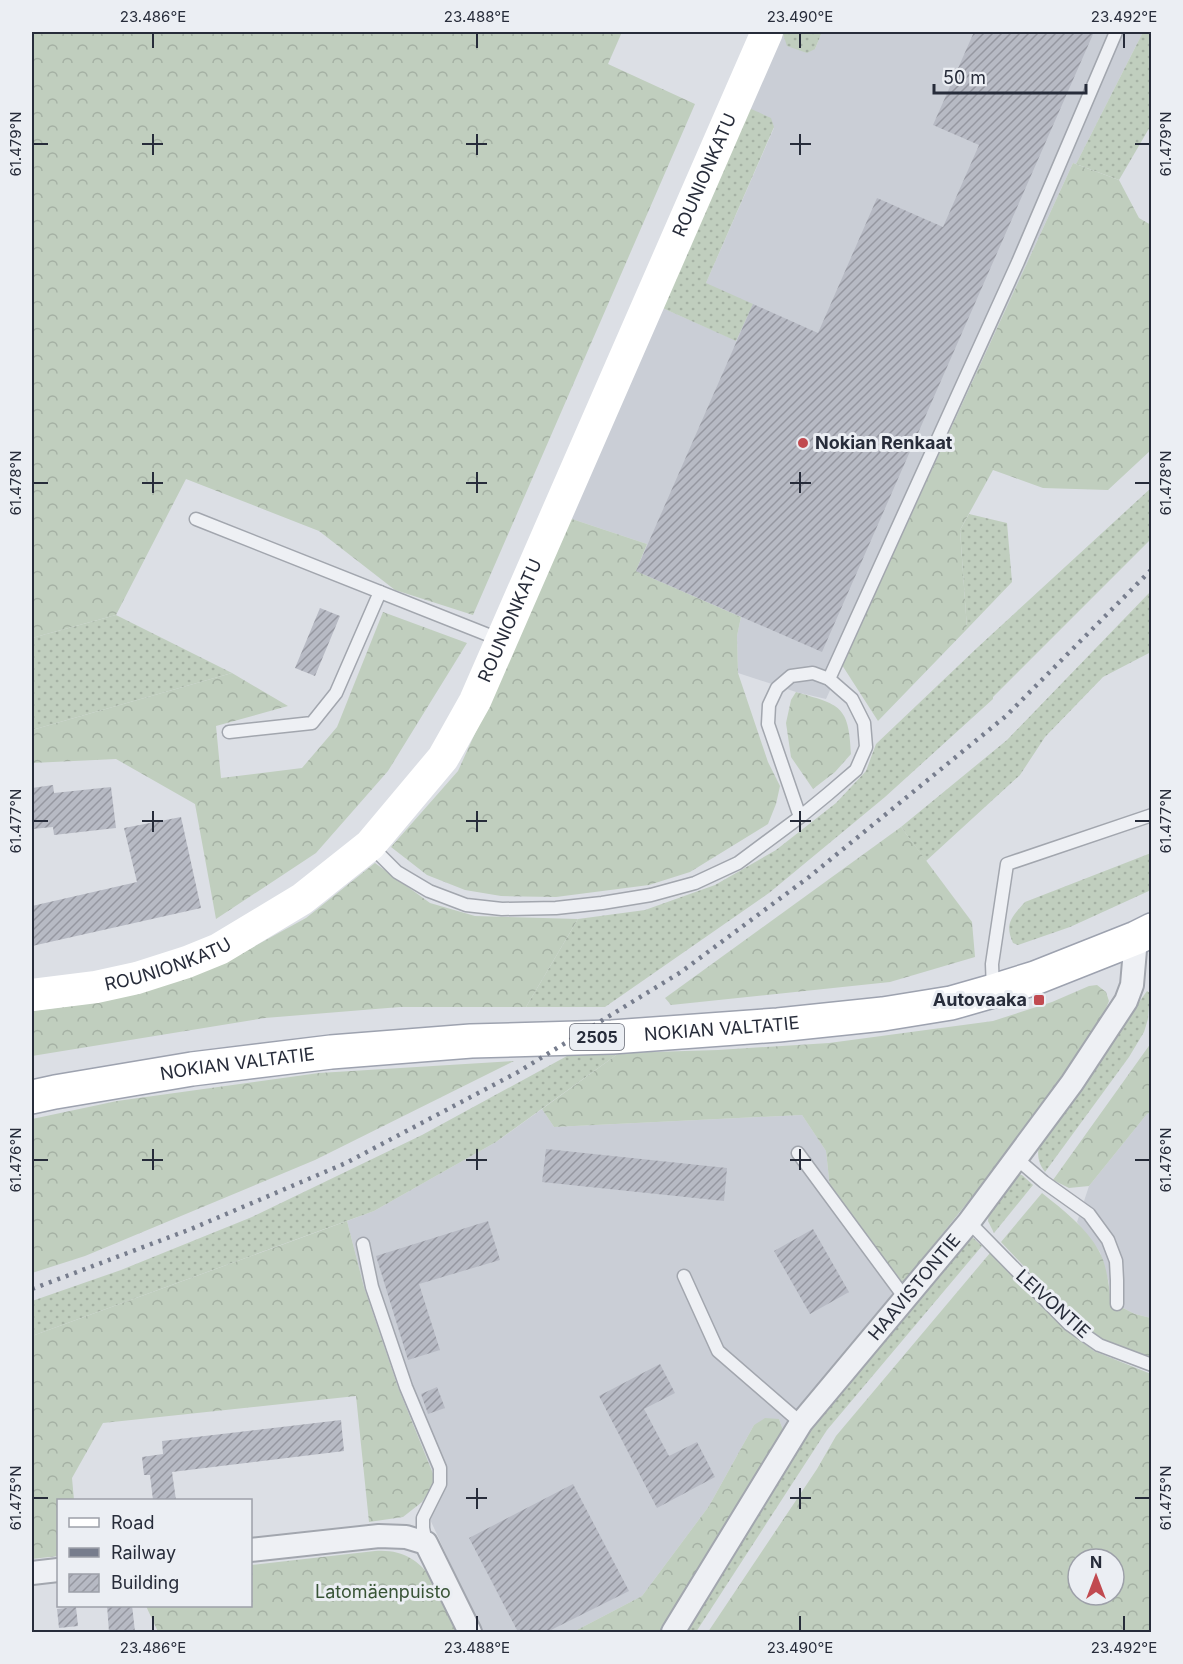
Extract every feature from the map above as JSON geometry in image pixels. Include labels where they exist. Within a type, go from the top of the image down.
[{"type":"main road","name":"ROUNIONKATU","points":[[32,995],[96,987],[137,978],[187,962],[219,948],[302,899],[370,845],[443,758],[475,701],[767,32]]},
{"type":"main road","name":"NOKIAN VALTATIE","points":[[32,1098],[55,1092],[192,1069],[331,1052],[471,1041],[612,1036],[778,1025],[883,1014],[951,1003],[993,991],[1035,978],[1144,934]]},
{"type":"street","name":"HAAVISTONTIE","points":[[673,1632],[801,1423],[969,1222],[1072,1083],[1126,1001],[1144,934]]},
{"type":"street","points":[[252,1550],[379,1536],[406,1537],[426,1543],[470,1632]]},
{"type":"street","points":[[32,1573],[57,1570]]},
{"type":"lane","points":[[829,679],[1018,262],[1116,32]]},
{"type":"lane","points":[[196,519],[502,640]]},
{"type":"lane","points":[[229,732],[312,723],[336,693],[380,592]]},
{"type":"lane","points":[[370,845],[397,872],[429,891],[466,904],[502,909],[556,908],[602,903],[651,895],[694,883],[738,863],[800,816],[856,770],[866,747],[864,723],[852,699],[829,679],[813,673],[791,676],[777,688],[769,705],[768,724],[800,816]]},
{"type":"lane","points":[[993,991],[992,964],[1007,864],[1152,815]]},
{"type":"lane","points":[[798,1153],[905,1298]]},
{"type":"lane","points":[[1017,1159],[1044,1182],[1089,1214],[1108,1240],[1116,1261],[1118,1280],[1116,1304]]},
{"type":"lane","name":"LEIVONTIE","points":[[969,1222],[1069,1323],[1099,1345],[1152,1365]]},
{"type":"lane","points":[[363,1244],[372,1287],[406,1387],[440,1468],[440,1484],[423,1518],[426,1543]]},
{"type":"lane","points":[[684,1276],[718,1351],[801,1423]]},
{"type":"shaded area","points":[[822,32],[1143,32],[1076,164],[1073,163],[826,699],[738,673],[737,636],[741,617],[636,571],[647,544],[569,518],[658,306],[737,341],[706,283],[774,128],[749,108],[783,34],[788,46],[815,49]]},
{"type":"shaded area","points":[[542,1109],[554,1127],[802,1115],[826,1151],[830,1188],[903,1283],[803,1402],[783,1430],[779,1419],[754,1425],[709,1506],[642,1596],[573,1632],[482,1632],[422,1502],[436,1480],[398,1387],[364,1287],[347,1221],[374,1211],[496,1142]]},
{"type":"shaded area","points":[[1151,1112],[1151,1318],[1135,1314],[1111,1302],[1109,1283],[1100,1252],[1077,1222],[1089,1186]]},
{"type":"green space","points":[[32,32],[622,32],[608,64],[695,104],[473,615],[395,590],[319,531],[186,479],[116,615],[32,638]]},
{"type":"green space","points":[[785,32],[822,32],[815,49],[807,53],[787,46],[783,34]]},
{"type":"green space","points":[[1143,32],[1151,32],[1151,125],[1119,180],[1076,164]]},
{"type":"green space","points":[[749,108],[771,118],[774,127],[706,283],[753,304],[736,341],[658,306]]},
{"type":"green space","points":[[1073,163],[1119,180],[1139,218],[1151,225],[1151,450],[1108,490],[1043,488],[993,470],[960,530],[967,629],[878,721],[842,665]]},
{"type":"green space","points":[[1151,488],[1151,539],[993,699],[885,797],[769,893],[605,1007],[526,1007],[578,919],[645,910],[715,885],[776,850],[836,803],[866,771],[876,744]]},
{"type":"green space","points":[[969,514],[1007,523],[1012,582],[967,629],[960,530]]},
{"type":"green space","points":[[569,518],[647,544],[636,571],[741,617],[737,636],[738,673],[768,762],[780,786],[776,804],[768,824],[690,872],[649,885],[556,897],[501,896],[465,890],[427,875],[391,847],[458,771],[532,607]]},
{"type":"green space","points":[[1151,591],[1151,652],[1103,677],[1045,737],[1020,775],[926,861],[901,827],[1007,740]]},
{"type":"green space","points":[[383,612],[467,643],[388,771],[316,853],[216,919],[195,804],[116,759],[32,763],[32,730],[232,673],[288,706],[216,726],[221,778],[302,768],[337,727]]},
{"type":"green space","points":[[116,615],[232,673],[32,730],[32,638]]},
{"type":"green space","points":[[796,692],[832,704],[839,709],[848,725],[851,754],[835,772],[813,789],[791,757],[786,723],[791,700]]},
{"type":"green space","points":[[901,827],[972,922],[975,957],[890,982],[671,1005],[665,998]]},
{"type":"green space","points":[[1151,853],[1151,890],[1070,927],[1018,945],[1013,943],[1009,925],[1025,902]]},
{"type":"green space","points":[[375,863],[430,903],[475,916],[578,919],[526,1007],[400,1007],[265,1018],[32,1056],[32,1011],[84,1004],[222,964],[306,918]]},
{"type":"green space","points":[[1097,985],[1106,992],[1109,1001],[1104,1013],[1011,1148],[903,1283],[830,1188],[826,1151],[802,1115],[554,1127],[542,1109],[619,1053],[829,1043],[993,1021]]},
{"type":"green space","points":[[1147,991],[1150,993],[1148,1019],[1144,1032],[1129,1057],[1045,1172],[1038,1157],[1040,1140]]},
{"type":"green space","points":[[1151,1043],[1151,1112],[1089,1186],[1069,1188],[1053,1180]]},
{"type":"green space","points":[[619,1053],[496,1142],[374,1211],[32,1336],[32,1301],[121,1270],[252,1217],[422,1135],[567,1056]]},
{"type":"green space","points":[[514,1061],[315,1160],[85,1256],[32,1273],[32,1119],[117,1101],[319,1073]]},
{"type":"green space","points":[[1016,1174],[1022,1175],[1033,1185],[994,1233],[988,1221],[989,1211]]},
{"type":"green space","points":[[1042,1193],[1074,1219],[1094,1242],[1104,1263],[1111,1302],[1135,1314],[1151,1318],[1151,1358],[1100,1339],[1074,1319],[1001,1242]]},
{"type":"green space","points":[[347,1221],[364,1287],[398,1387],[436,1481],[422,1502],[403,1517],[369,1522],[356,1396],[103,1423],[72,1478],[74,1499],[57,1499],[57,1556],[32,1559],[32,1336]]},
{"type":"green space","points":[[971,1236],[982,1246],[827,1430],[696,1632],[683,1632],[814,1420]]},
{"type":"green space","points":[[990,1253],[1065,1329],[1094,1351],[1151,1374],[1151,1632],[708,1632],[817,1469],[836,1436]]},
{"type":"green space","points":[[765,1418],[779,1419],[783,1430],[713,1555],[663,1632],[573,1632],[642,1596],[709,1506],[754,1425]]},
{"type":"green space","name":"Latomäenpuisto","points":[[375,1551],[407,1556],[429,1575],[438,1588],[458,1632],[158,1632],[146,1607],[252,1607],[252,1565]]},
{"type":"building","name":"Nokian Renkaat","points":[[974,32],[1094,32],[822,652],[636,571],[753,304],[818,333],[877,198],[943,227],[979,145],[933,125]]},
{"type":"building","points":[[320,608],[340,616],[315,676],[295,668]]},
{"type":"building","points":[[53,785],[54,793],[111,787],[116,828],[54,835],[53,827],[32,829],[32,788]]},
{"type":"building","points":[[181,817],[201,908],[32,946],[32,906],[137,882],[124,828]]},
{"type":"building","points":[[546,1149],[727,1168],[724,1201],[542,1182]]},
{"type":"building","points":[[488,1221],[500,1260],[419,1284],[440,1350],[408,1360],[376,1256]]},
{"type":"building","points":[[813,1229],[849,1292],[810,1314],[774,1251]]},
{"type":"building","points":[[660,1364],[675,1393],[644,1409],[669,1456],[697,1442],[715,1477],[657,1508],[599,1396]]},
{"type":"building","points":[[437,1387],[445,1408],[428,1414],[421,1394]]},
{"type":"building","points":[[341,1420],[344,1451],[172,1472],[176,1499],[153,1499],[150,1475],[144,1475],[142,1457],[163,1454],[162,1441]]},
{"type":"building","points":[[573,1484],[629,1591],[547,1632],[518,1632],[469,1538]]},
{"type":"building","points":[[76,1607],[78,1626],[59,1628],[57,1609]]},
{"type":"building","points":[[107,1607],[132,1607],[135,1632],[109,1632]]},
{"type":"railway","points":[[32,1289],[191,1229],[346,1163],[518,1072],[681,972],[809,877],[1006,716],[1152,569]]},
{"type":"place","name":"Nokian Renkaat","points":[[803,443]]},
{"type":"place","name":"Autovaaka","points":[[1039,1000]]}]
